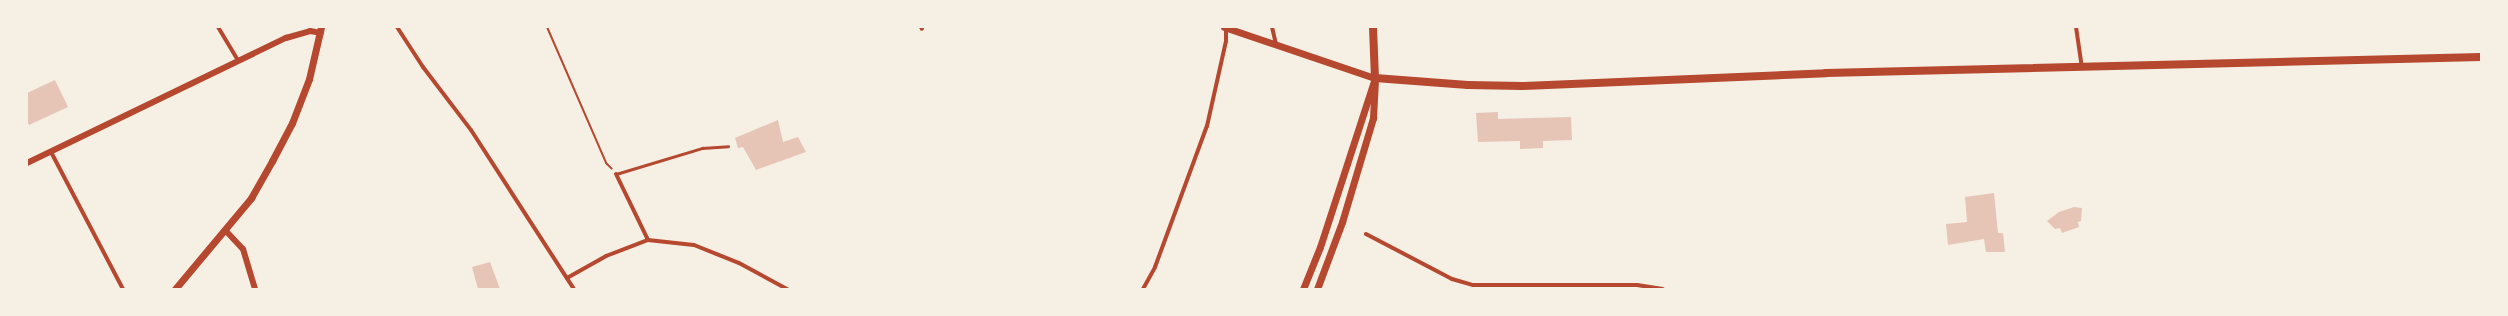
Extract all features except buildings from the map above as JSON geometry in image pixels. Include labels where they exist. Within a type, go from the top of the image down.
[{"type":"main road","points":[[1225,27],[1374,78],[1522,86],[1819,73],[2082,68],[2481,57]]},
{"type":"main road","points":[[1317,289],[1342,222],[1374,118],[1373,27]]},
{"type":"main road","points":[[175,289],[226,231],[251,198],[292,123],[309,79],[322,29]]},
{"type":"main road","points":[[1303,289],[1320,247],[1374,78]]},
{"type":"street","points":[[218,27],[238,60]]},
{"type":"street","points":[[397,27],[423,67],[471,130],[574,289]]},
{"type":"street","points":[[1143,289],[1155,267],[1207,126],[1226,41],[1225,27]]},
{"type":"street","points":[[1272,27],[1276,44]]},
{"type":"street","points":[[2076,27],[2082,68]]},
{"type":"street","points":[[27,163],[286,38],[322,29]]},
{"type":"street","points":[[51,152],[123,289]]},
{"type":"street","points":[[616,174],[648,240]]},
{"type":"street","points":[[226,231],[243,249],[255,289]]},
{"type":"street","points":[[1366,234],[1452,279],[1472,287],[1637,285],[1664,289]]},
{"type":"street","points":[[567,278],[606,256],[648,240],[694,246],[739,263],[787,289]]},
{"type":"lane","points":[[616,174],[702,148],[728,146]]},
{"type":"path","points":[[547,27],[606,163],[616,174]]}]
